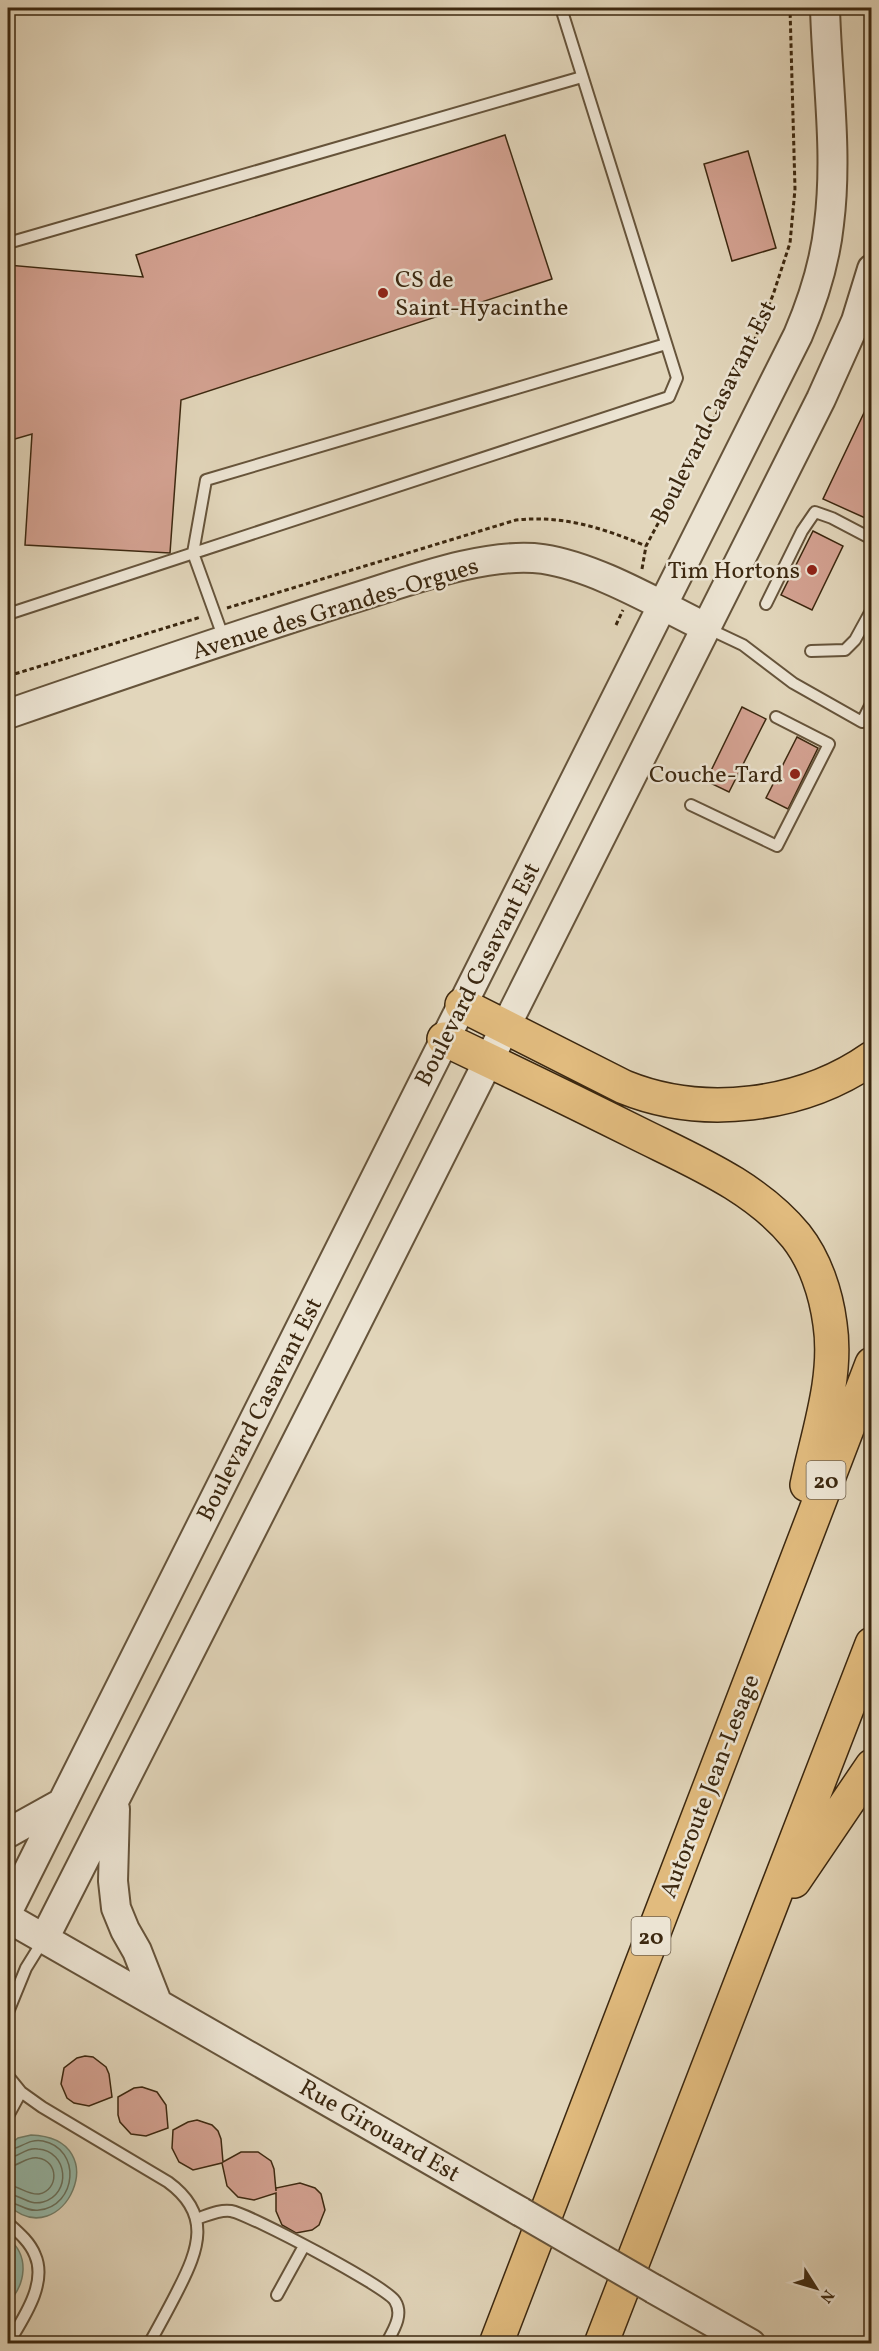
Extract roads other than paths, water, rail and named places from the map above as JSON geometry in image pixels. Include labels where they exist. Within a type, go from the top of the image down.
[{"type":"highway","points":[[462,1005],[624,1087],[650,1096],[688,1103],[739,1104],[788,1096],[832,1080],[872,1058]]},
{"type":"highway","points":[[444,1039],[693,1161],[741,1187],[785,1223],[807,1253],[828,1308],[831,1326],[831,1364],[827,1395],[781,1597]]},
{"type":"highway","name":"Autoroute Jean-Lesage","points":[[496,2343],[872,1364]]},
{"type":"highway","points":[[601,2343],[872,1644]]},
{"type":"highway","points":[[761,1930],[872,1766]]},
{"type":"street","name":"Boulevard Casavant Est","points":[[8,1911],[793,347],[807,312],[822,262],[829,226],[832,192],[825,8]]},
{"type":"street","name":"Boulevard Casavant Est","points":[[44,1938],[115,1803],[866,310],[872,269]]},
{"type":"street","name":"Avenue des Grandes-Orgues","points":[[8,714],[224,639],[425,576],[521,557],[568,564],[594,573],[705,627]]},
{"type":"street","points":[[8,1833],[62,1803]]},
{"type":"street","points":[[115,1803],[113,1881],[116,1908],[137,1951],[157,2002]]},
{"type":"street","name":"Rue Girouard Est","points":[[8,1918],[751,2343]]},
{"type":"lane","points":[[8,615],[669,397],[677,378],[561,8]]},
{"type":"lane","points":[[8,243],[582,77]]},
{"type":"lane","points":[[224,639],[193,553],[206,480],[666,344]]},
{"type":"lane","points":[[766,604],[802,531],[815,512],[832,518],[872,539]]},
{"type":"lane","points":[[811,651],[845,650],[855,640],[872,609]]},
{"type":"lane","points":[[705,627],[743,645],[793,683],[862,722],[872,702]]},
{"type":"lane","points":[[691,805],[777,846],[829,744],[777,717]]},
{"type":"lane","points":[[8,2012],[26,1968],[44,1938]]},
{"type":"lane","points":[[8,2076],[21,2092],[53,2114],[168,2182],[187,2199],[196,2219],[197,2242],[190,2265],[149,2343]]},
{"type":"lane","points":[[8,2116],[21,2092]]},
{"type":"lane","points":[[196,2219],[231,2211],[304,2246],[365,2279],[393,2298],[398,2309],[398,2320],[386,2343]]},
{"type":"lane","points":[[8,2223],[28,2243],[35,2254],[38,2266],[32,2300],[8,2343]]},
{"type":"lane","points":[[277,2295],[304,2246]]},
{"type":"water","points":[[31,2135],[57,2141],[72,2154],[76,2172],[73,2190],[62,2206],[47,2216],[28,2217],[8,2205],[8,2146],[18,2138]]},
{"type":"water","points":[[8,2238],[20,2253],[23,2270],[19,2287],[8,2303]]},
{"type":"place","name":"CS de Saint-Hyacinthe","points":[[383,293]]},
{"type":"place","name":"Tim Hortons","points":[[812,570]]},
{"type":"place","name":"Couche-Tard","points":[[795,774]]}]
